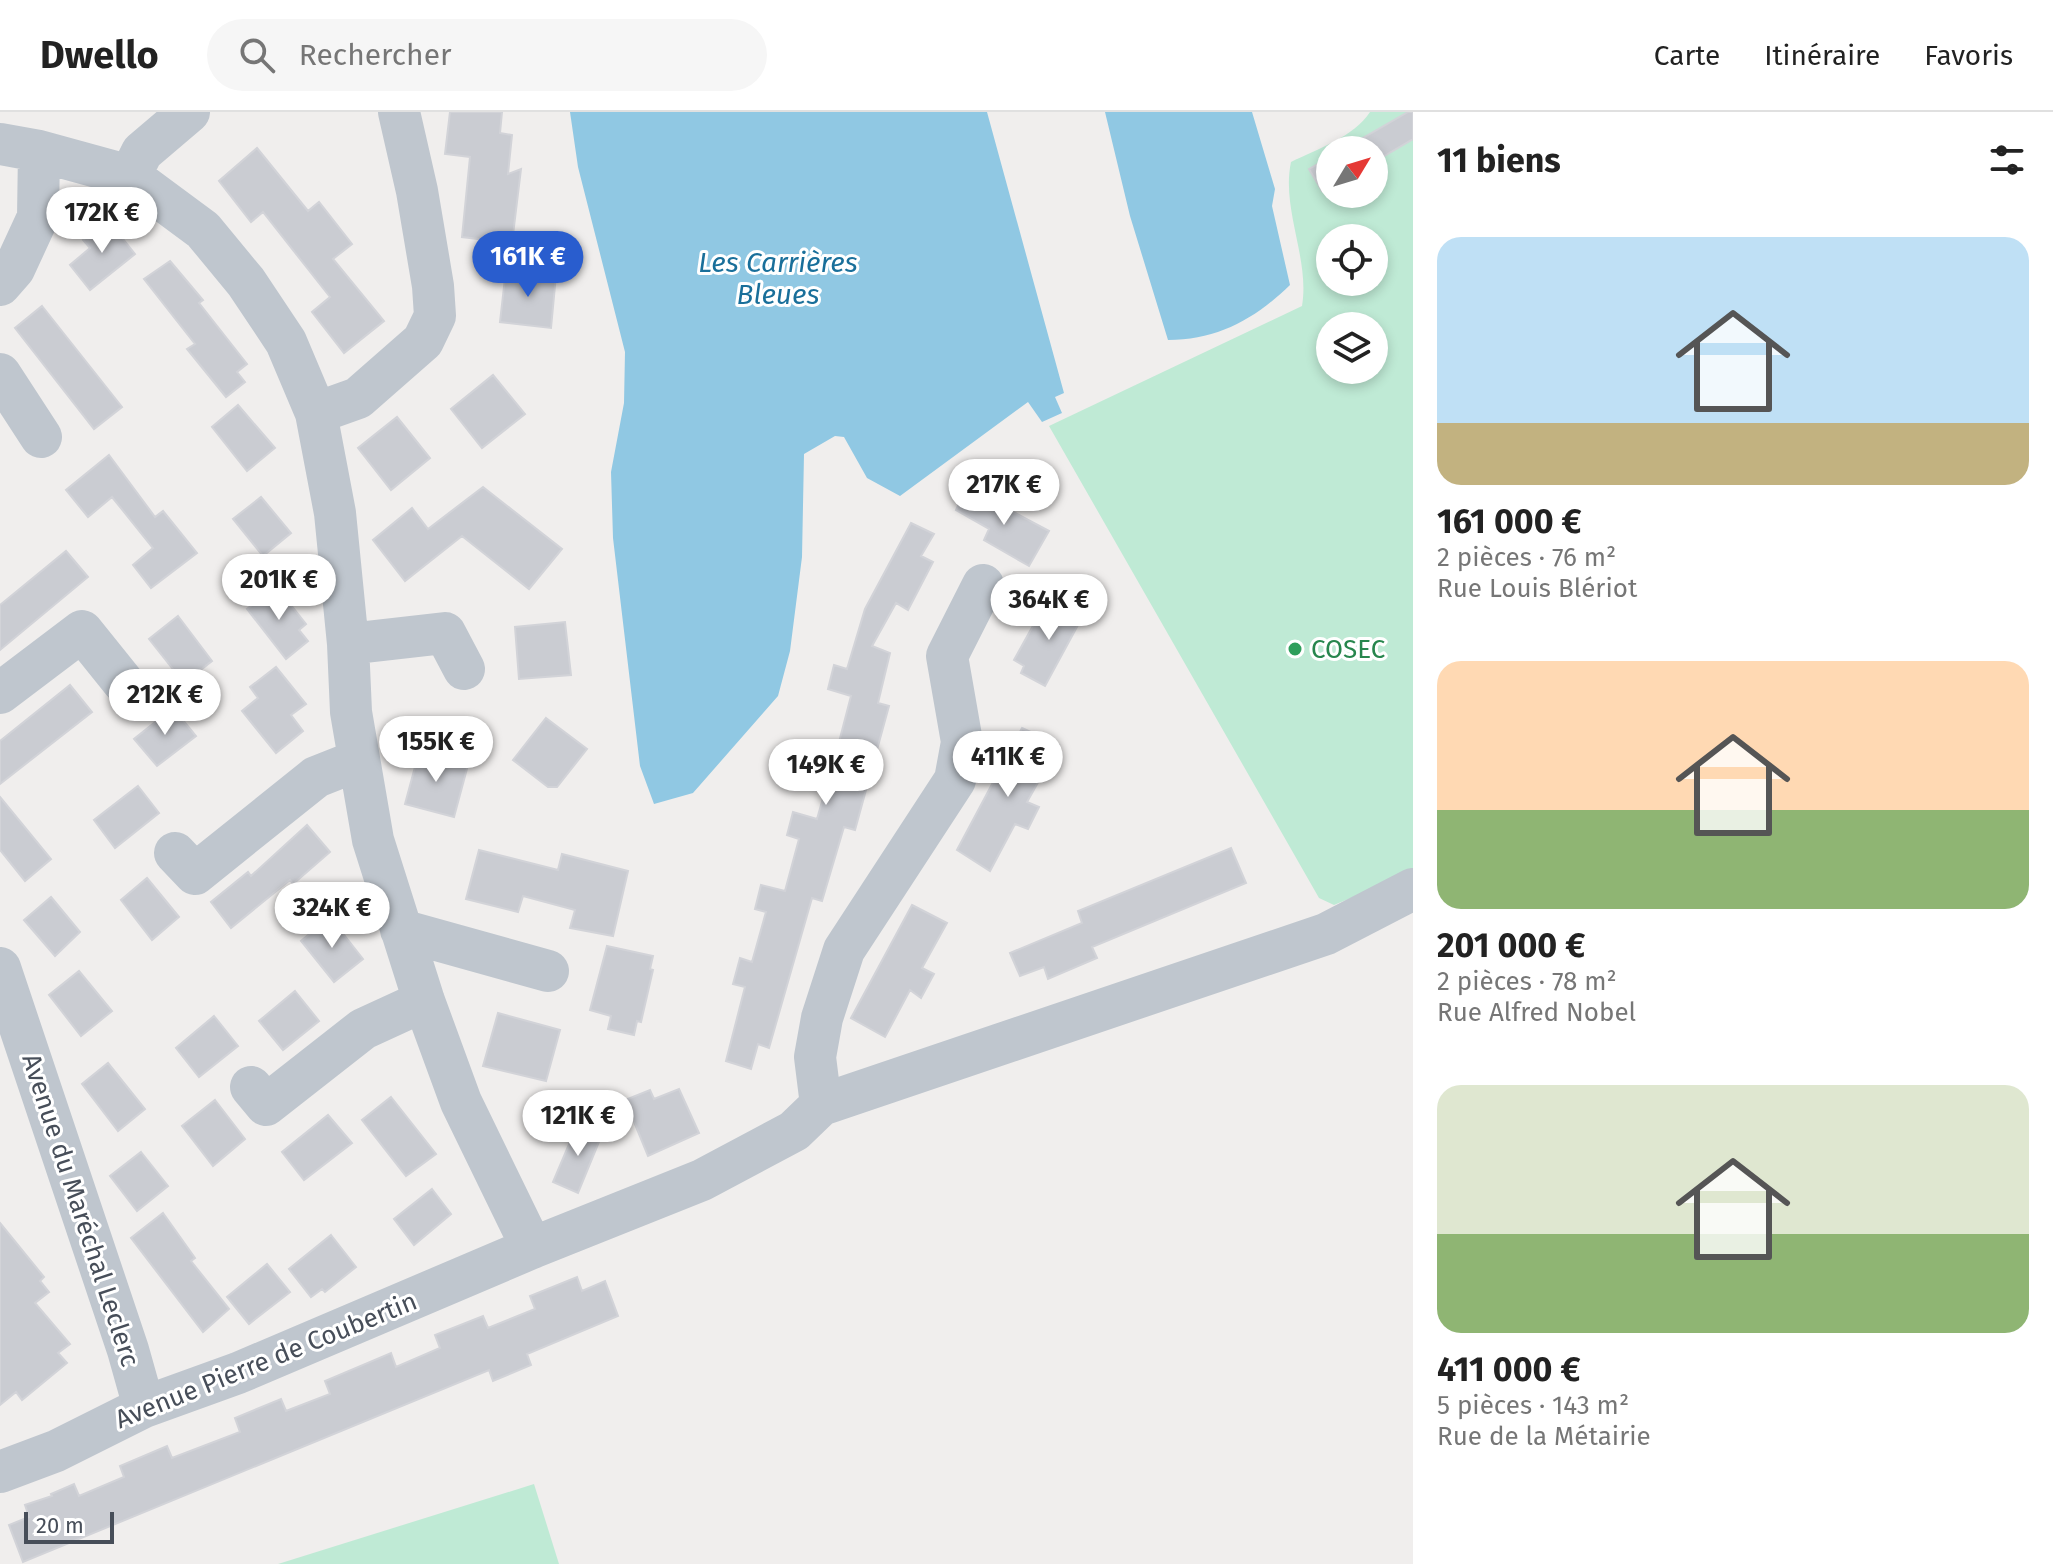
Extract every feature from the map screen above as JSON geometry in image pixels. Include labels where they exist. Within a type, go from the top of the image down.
[{"type":"street","points":[[130,176],[142,152],[189,112]]},
{"type":"street","points":[[316,413],[358,398],[423,341],[435,316],[417,191],[399,112]]},
{"type":"street","points":[[0,285],[14,269],[38,217],[20,147],[130,176],[203,230],[246,282],[286,342],[316,413],[335,513],[348,644],[351,712],[373,840],[424,1001],[461,1102],[532,1248]]},
{"type":"street","points":[[0,374],[41,437]]},
{"type":"street","points":[[983,585],[947,656],[962,742],[955,780],[844,950],[822,1018],[815,1057],[821,1105],[1326,934],[1413,889]]},
{"type":"street","points":[[0,693],[82,631],[123,682]]},
{"type":"street","points":[[348,644],[445,633],[464,669]]},
{"type":"street","points":[[175,853],[195,874],[316,777],[359,760]]},
{"type":"street","points":[[401,930],[548,971]]},
{"type":"street","name":"Avenue du Maréchal Leclerc","points":[[0,968],[128,1350],[144,1407]]},
{"type":"street","points":[[251,1087],[266,1105],[363,1029],[424,1001]]},
{"type":"street","name":"Avenue Pierre de Coubertin","points":[[0,1472],[56,1451],[144,1407],[277,1357],[532,1248],[702,1180],[794,1131],[821,1105]]},
{"type":"green space","name":"COSEC","points":[[1370,112],[1413,112],[1413,872],[1334,905],[1319,898],[1049,426],[1302,306],[1302,270],[1290,198],[1291,162],[1316,150],[1316,208],[1388,208],[1388,136],[1344,136],[1355,129]]},
{"type":"green space","points":[[534,1484],[559,1564],[278,1564]]},
{"type":"water","name":"Les Carrières Bleues","points":[[570,112],[987,112],[1064,393],[1055,397],[1062,413],[1042,422],[1028,402],[900,496],[867,478],[844,437],[835,436],[804,454],[802,557],[790,651],[778,696],[693,793],[654,804],[640,766],[613,538],[611,472],[624,403],[625,352],[578,167]]},
{"type":"water","points":[[1105,112],[1252,112],[1275,189],[1272,206],[1290,285],[1263,308],[1235,325],[1203,336],[1168,340],[1130,216]]},
{"type":"building","points":[[450,112],[502,112],[500,133],[512,135],[508,174],[521,169],[512,243],[462,237],[470,157],[445,154]]},
{"type":"building","points":[[1413,112],[1413,139],[1388,154],[1388,136],[1366,136]]},
{"type":"building","points":[[257,148],[308,211],[319,202],[352,244],[333,259],[384,321],[344,353],[312,312],[330,297],[263,212],[251,222],[219,181]]},
{"type":"building","points":[[1316,165],[1316,181],[1309,169]]},
{"type":"building","points":[[108,220],[135,254],[90,290],[70,265],[90,248],[83,240]]},
{"type":"building","points":[[170,261],[203,300],[199,303],[247,364],[237,372],[245,382],[226,397],[187,349],[195,344],[144,279]]},
{"type":"building","points":[[506,269],[556,275],[551,328],[500,322]]},
{"type":"building","points":[[42,306],[122,407],[94,429],[15,328]]},
{"type":"building","points":[[493,375],[525,414],[482,448],[451,409]]},
{"type":"building","points":[[238,405],[275,448],[247,471],[212,427]]},
{"type":"building","points":[[397,417],[430,458],[391,490],[358,448]]},
{"type":"building","points":[[109,455],[155,517],[163,511],[197,553],[151,588],[133,565],[153,548],[112,497],[88,517],[66,490]]},
{"type":"building","points":[[483,487],[562,549],[529,589],[462,536],[405,581],[373,540],[412,508],[428,529]]},
{"type":"building","points":[[967,487],[1049,531],[1029,566],[984,540],[989,529],[956,510]]},
{"type":"building","points":[[261,497],[291,533],[263,556],[233,519]]},
{"type":"building","points":[[911,523],[934,534],[921,556],[933,562],[908,610],[896,603],[872,646],[890,653],[878,703],[889,706],[855,830],[844,827],[822,901],[812,898],[769,1048],[758,1044],[751,1069],[726,1061],[745,987],[733,984],[740,958],[752,962],[766,912],[755,909],[761,885],[785,891],[799,839],[787,835],[793,812],[817,819],[831,770],[819,766],[826,743],[838,746],[851,696],[828,689],[834,665],[847,669],[865,609]]},
{"type":"building","points":[[66,551],[88,577],[0,650],[0,605]]},
{"type":"building","points":[[276,586],[306,624],[299,630],[308,641],[286,659],[247,609]]},
{"type":"building","points":[[1062,598],[1085,612],[1045,686],[1021,673],[1024,666],[1014,660],[1039,615],[1049,621]]},
{"type":"building","points":[[178,616],[212,661],[184,683],[149,639]]},
{"type":"building","points":[[565,622],[571,675],[519,679],[515,627]]},
{"type":"building","points":[[276,667],[306,704],[291,715],[303,731],[276,753],[242,711],[258,698],[250,687]]},
{"type":"building","points":[[70,685],[92,712],[0,784],[0,741]]},
{"type":"building","points":[[173,708],[196,736],[157,766],[134,739]]},
{"type":"building","points":[[546,718],[587,749],[557,787],[548,787],[513,760]]},
{"type":"building","points":[[1022,728],[1059,745],[1027,802],[1039,807],[1028,829],[1015,824],[990,871],[957,850]]},
{"type":"building","points":[[419,752],[468,765],[454,817],[405,804]]},
{"type":"building","points":[[138,786],[159,813],[115,848],[94,820]]},
{"type":"building","points":[[0,797],[51,859],[25,881],[0,850]]},
{"type":"building","points":[[307,825],[330,852],[293,884],[290,880],[231,928],[211,902],[248,872],[251,876]]},
{"type":"building","points":[[1231,848],[1246,883],[1092,947],[1097,958],[1048,979],[1044,967],[1020,976],[1010,953],[1082,923],[1078,911]]},
{"type":"building","points":[[479,850],[558,870],[562,854],[628,871],[613,936],[570,928],[575,910],[523,896],[518,912],[466,899]]},
{"type":"building","points":[[147,878],[179,917],[152,940],[121,900]]},
{"type":"building","points":[[51,897],[80,932],[55,956],[24,920]]},
{"type":"building","points":[[912,905],[947,923],[922,968],[934,974],[921,998],[910,990],[885,1037],[851,1018]]},
{"type":"building","points":[[330,917],[363,959],[334,982],[301,941]]},
{"type":"building","points":[[607,946],[653,956],[650,969],[653,970],[641,1022],[637,1021],[634,1035],[608,1029],[611,1016],[590,1010]]},
{"type":"building","points":[[79,971],[112,1011],[81,1036],[49,995]]},
{"type":"building","points":[[295,991],[319,1021],[283,1050],[259,1021]]},
{"type":"building","points":[[498,1013],[560,1030],[546,1081],[483,1066]]},
{"type":"building","points":[[214,1016],[238,1046],[199,1077],[176,1048]]},
{"type":"building","points":[[108,1063],[145,1109],[118,1131],[82,1084]]},
{"type":"building","points":[[679,1089],[699,1133],[648,1156],[625,1100],[650,1090],[654,1099]]},
{"type":"building","points":[[391,1097],[436,1154],[406,1176],[362,1120]]},
{"type":"building","points":[[215,1100],[245,1139],[213,1166],[182,1126]]},
{"type":"building","points":[[328,1115],[352,1143],[304,1180],[282,1152]]},
{"type":"building","points":[[578,1123],[603,1132],[578,1193],[553,1182]]},
{"type":"building","points":[[141,1152],[168,1186],[137,1211],[110,1176]]},
{"type":"building","points":[[432,1189],[451,1214],[414,1245],[394,1219]]},
{"type":"building","points":[[163,1213],[195,1258],[191,1261],[229,1309],[203,1332],[131,1238]]},
{"type":"building","points":[[0,1223],[44,1277],[40,1281],[49,1292],[35,1303],[70,1344],[58,1353],[67,1363],[22,1400],[16,1392],[0,1405]]},
{"type":"building","points":[[331,1235],[356,1267],[325,1292],[322,1289],[311,1297],[289,1269]]},
{"type":"building","points":[[267,1264],[290,1292],[249,1324],[227,1297]]},
{"type":"building","points":[[577,1277],[582,1291],[605,1281],[618,1316],[527,1354],[531,1365],[493,1381],[489,1370],[23,1562],[9,1525],[29,1517],[25,1505],[74,1484],[79,1496],[124,1477],[120,1466],[167,1446],[172,1458],[240,1432],[235,1418],[281,1399],[286,1411],[330,1394],[325,1381],[391,1353],[396,1367],[440,1348],[435,1335],[483,1316],[488,1328],[535,1309],[530,1296]]},
{"type":"place","name":"COSEC","points":[[1295,649]]}]
